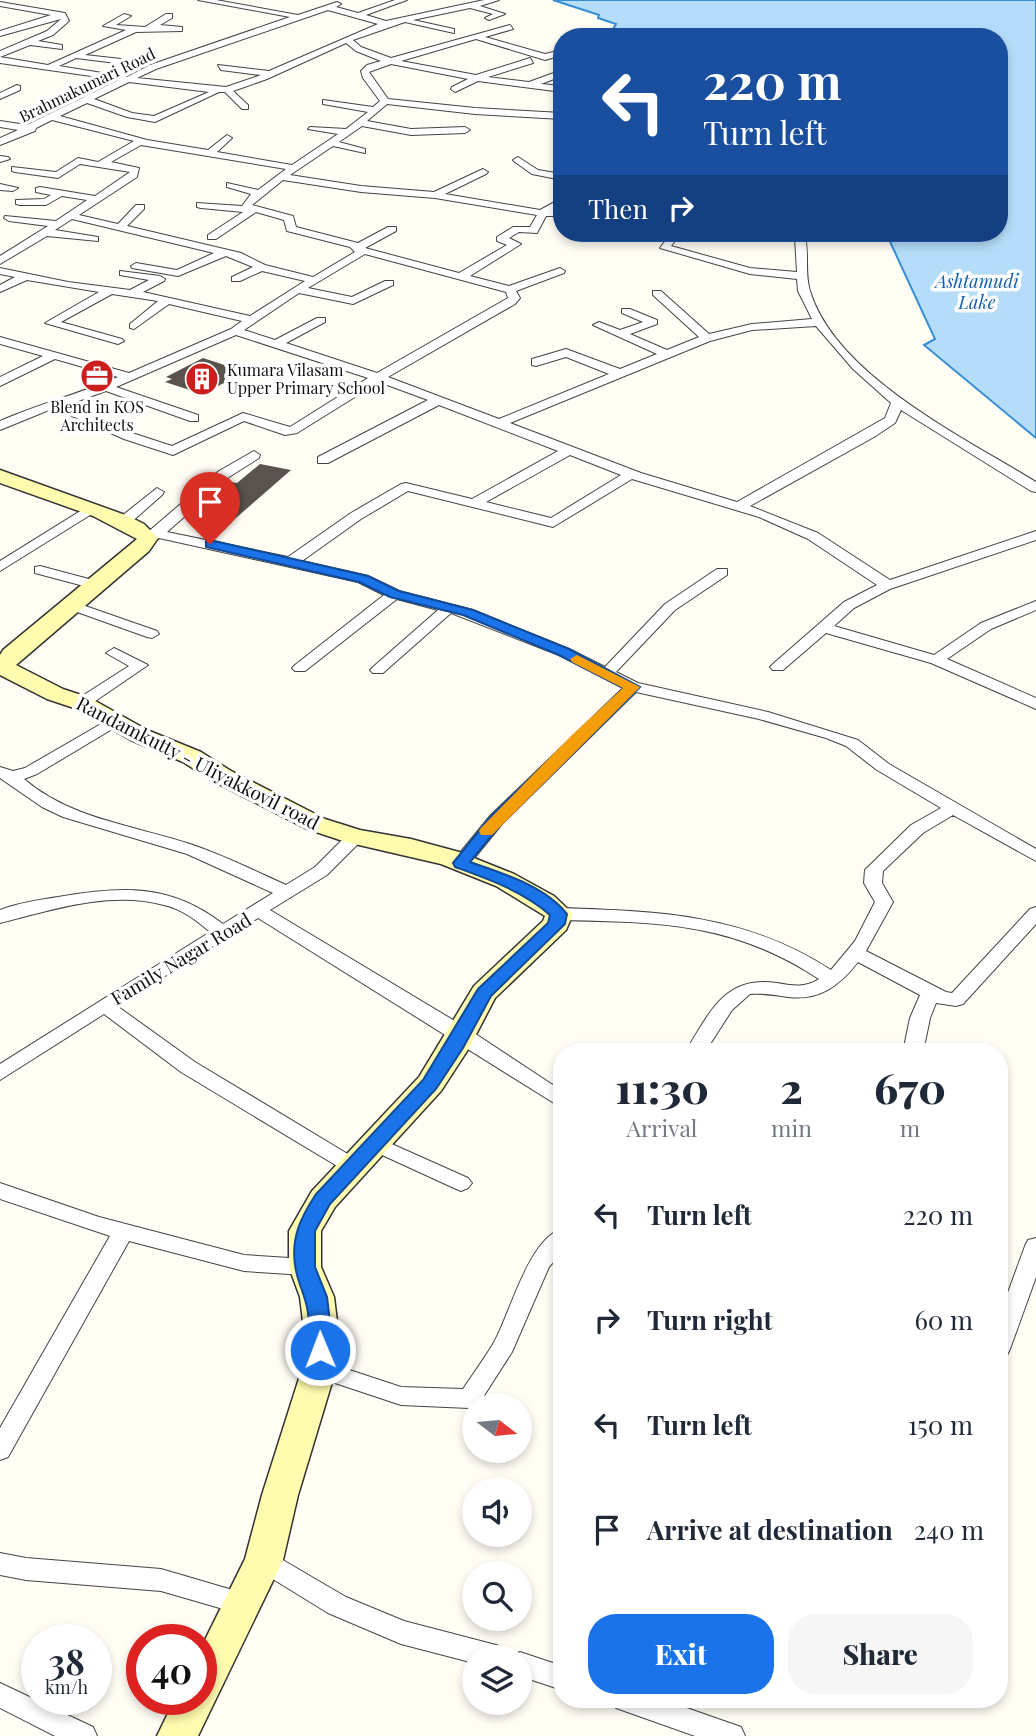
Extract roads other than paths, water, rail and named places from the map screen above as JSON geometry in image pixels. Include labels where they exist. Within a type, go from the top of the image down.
[{"type":"street","points":[[202,0],[298,16]]},
{"type":"street","name":"Brahmakumari Road","points":[[0,142],[32,129],[126,79],[177,58],[346,0]]},
{"type":"street","points":[[358,15],[403,0]]},
{"type":"street","points":[[87,100],[130,115],[155,118],[270,74],[385,24],[495,0]]},
{"type":"street","points":[[0,4],[62,15],[66,19],[50,33],[0,54]]},
{"type":"street","points":[[470,5],[501,14],[489,18]]},
{"type":"street","points":[[327,8],[385,24]]},
{"type":"street","points":[[0,34],[62,15]]},
{"type":"street","points":[[127,16],[107,26],[146,30],[169,16]]},
{"type":"street","points":[[402,20],[451,31]]},
{"type":"street","points":[[151,27],[179,29]]},
{"type":"street","points":[[385,102],[367,78],[365,71],[370,67],[510,27]]},
{"type":"street","points":[[48,68],[74,55],[105,45],[135,29]]},
{"type":"street","points":[[478,37],[545,57],[553,55]]},
{"type":"street","points":[[347,39],[356,50],[389,62],[553,88]]},
{"type":"street","points":[[29,41],[59,47]]},
{"type":"street","points":[[74,55],[121,62]]},
{"type":"street","points":[[0,60],[223,90],[245,107]]},
{"type":"street","points":[[455,89],[479,77],[530,61]]},
{"type":"street","points":[[0,70],[16,62]]},
{"type":"street","points":[[221,67],[270,74]]},
{"type":"street","points":[[531,85],[553,76]]},
{"type":"street","points":[[0,96],[17,88]]},
{"type":"street","points":[[502,92],[553,99]]},
{"type":"street","points":[[326,102],[375,110]]},
{"type":"street","points":[[212,237],[250,207],[259,193],[348,132],[385,102],[475,111],[553,115]]},
{"type":"street","points":[[52,117],[139,138],[142,142],[294,168]]},
{"type":"street","points":[[361,122],[411,132],[465,130]]},
{"type":"street","points":[[1,124],[32,129]]},
{"type":"street","points":[[313,129],[348,132]]},
{"type":"street","points":[[208,155],[227,138]]},
{"type":"street","points":[[105,166],[102,163],[104,161],[142,142]]},
{"type":"street","points":[[331,143],[362,151]]},
{"type":"street","points":[[518,160],[535,172],[553,175]]},
{"type":"street","points":[[0,261],[137,172],[78,162],[58,175],[15,169]]},
{"type":"street","points":[[435,195],[483,172]]},
{"type":"street","points":[[282,177],[362,190],[435,195],[553,214]]},
{"type":"street","points":[[230,185],[259,193]]},
{"type":"street","points":[[0,187],[13,188]]},
{"type":"street","points":[[40,190],[97,199]]},
{"type":"street","points":[[20,202],[46,202],[60,193]]},
{"type":"street","points":[[214,196],[289,218],[290,229],[510,290],[560,271]]},
{"type":"street","points":[[201,205],[250,207]]},
{"type":"street","points":[[462,276],[516,244],[501,239],[517,229],[533,231],[543,213],[553,207]]},
{"type":"street","points":[[121,227],[140,208]]},
{"type":"street","points":[[71,216],[225,251],[261,267],[313,280]]},
{"type":"street","points":[[9,218],[57,224]]},
{"type":"street","points":[[0,426],[105,387],[235,331],[297,289],[358,256],[360,248],[392,229]]},
{"type":"street","points":[[43,232],[94,239]]},
{"type":"street","points":[[669,242],[665,248],[750,271],[802,276]]},
{"type":"street","points":[[801,242],[804,290],[819,322],[869,382],[1036,488]]},
{"type":"street","points":[[136,266],[178,273],[225,251]]},
{"type":"street","points":[[236,279],[261,267]]},
{"type":"street","points":[[0,271],[168,299],[252,320]]},
{"type":"street","points":[[124,273],[160,279],[132,293]]},
{"type":"street","points":[[0,289],[26,276]]},
{"type":"street","points":[[297,289],[353,301],[389,283]]},
{"type":"street","points":[[55,404],[100,421],[128,436],[173,451],[243,417],[285,431],[293,430],[378,377],[511,302],[513,298],[510,290]]},
{"type":"street","points":[[110,291],[51,323],[118,341]]},
{"type":"street","points":[[657,293],[690,320],[706,338]]},
{"type":"street","points":[[134,326],[168,299]]},
{"type":"street","points":[[620,334],[653,321],[626,311]]},
{"type":"street","points":[[274,345],[321,320]]},
{"type":"street","points":[[500,423],[706,338],[752,327],[819,322]]},
{"type":"street","points":[[599,325],[667,354]]},
{"type":"street","points":[[635,340],[662,330]]},
{"type":"street","points":[[235,331],[378,377],[631,474],[739,506],[813,536],[887,584]]},
{"type":"street","points":[[0,340],[128,376]]},
{"type":"street","points":[[536,362],[566,353],[619,373]]},
{"type":"street","points":[[0,382],[52,356]]},
{"type":"street","points":[[105,387],[194,418]]},
{"type":"street","points":[[323,460],[438,400]]},
{"type":"street","points":[[739,506],[870,435],[891,421],[897,402]]},
{"type":"street","points":[[473,504],[569,450]]},
{"type":"street","points":[[152,536],[224,474],[254,454]]},
{"type":"street","points":[[291,562],[356,516],[406,487],[553,523],[631,474]]},
{"type":"street","points":[[0,476],[123,522],[152,536],[291,562],[363,579],[394,594],[449,607],[544,643],[633,687],[762,715],[832,735],[852,743],[883,767],[1036,856]]},
{"type":"street","points":[[123,522],[157,492]]},
{"type":"street","points":[[0,567],[90,509]]},
{"type":"street","points":[[778,667],[849,605],[887,584],[895,584],[1036,535]]},
{"type":"street","name":"Randamkutty - Uliyakkovil road","points":[[152,536],[11,654],[1,668],[55,694],[82,703],[113,722],[192,757],[222,776],[316,824],[355,837],[411,847],[461,863],[505,880],[545,902],[559,914]]},
{"type":"street","points":[[40,570],[94,585]]},
{"type":"street","points":[[606,674],[670,607],[722,572]]},
{"type":"street","points":[[300,668],[394,594]]},
{"type":"street","points":[[71,605],[152,634]]},
{"type":"street","points":[[936,660],[986,626],[1036,605]]},
{"type":"street","points":[[378,670],[424,632],[449,607]]},
{"type":"street","points":[[823,626],[936,660],[1036,704]]},
{"type":"street","points":[[82,703],[140,665],[114,653]]},
{"type":"street","points":[[461,863],[496,820],[633,687]]},
{"type":"street","points":[[6,775],[31,771],[113,722]]},
{"type":"street","points":[[6,775],[28,794],[94,822],[218,859],[288,893]]},
{"type":"street","points":[[701,1043],[736,994],[748,988],[806,992],[819,989],[833,980],[855,953],[884,902],[873,883],[874,870],[917,829],[953,808]]},
{"type":"street","name":"Family Nagar Road","points":[[0,1073],[288,893],[321,871],[355,837]]},
{"type":"street","points":[[0,917],[14,911],[104,897],[141,896],[170,900],[188,907],[224,933]]},
{"type":"street","points":[[259,911],[461,1034],[553,1095]]},
{"type":"street","points":[[855,953],[942,998],[956,1000],[1036,913]]},
{"type":"street","points":[[217,1658],[264,1560],[280,1494],[319,1369],[321,1330],[317,1297],[305,1267],[305,1231],[323,1199],[430,1084],[484,993],[556,924],[559,914],[657,917],[717,924],[791,954],[833,980]]},
{"type":"street","points":[[916,1043],[920,1018],[931,992]]},
{"type":"street","points":[[104,1006],[188,1067],[354,1167]]},
{"type":"street","points":[[376,1144],[461,1183]]},
{"type":"street","points":[[0,1191],[123,1232],[244,1263],[305,1267]]},
{"type":"street","points":[[0,1450],[123,1232]]},
{"type":"street","points":[[1008,1324],[1036,1246]]},
{"type":"street","points":[[319,1369],[401,1396],[469,1399],[504,1346],[540,1263],[553,1248]]},
{"type":"street","points":[[264,1560],[350,1611],[401,1632],[462,1648]]},
{"type":"street","points":[[0,1564],[26,1569],[161,1580],[244,1604]]},
{"type":"street","points":[[532,1668],[553,1675]]},
{"type":"street","points":[[0,1695],[83,1736]]},
{"type":"street","points":[[671,1708],[731,1736]]},
{"type":"street","points":[[177,1736],[188,1715]]},
{"type":"water","name":"Ashtamudi Lake","points":[[553,0],[1036,0],[1036,438],[924,345],[935,339],[890,242],[1008,242],[1008,28],[614,28],[616,24],[598,18],[599,15]]},
{"type":"place","name":"Blend in KOS Architects","points":[[97,376]]},
{"type":"place","name":"Kumara Vilasam Upper Primary School","points":[[202,379]]}]
